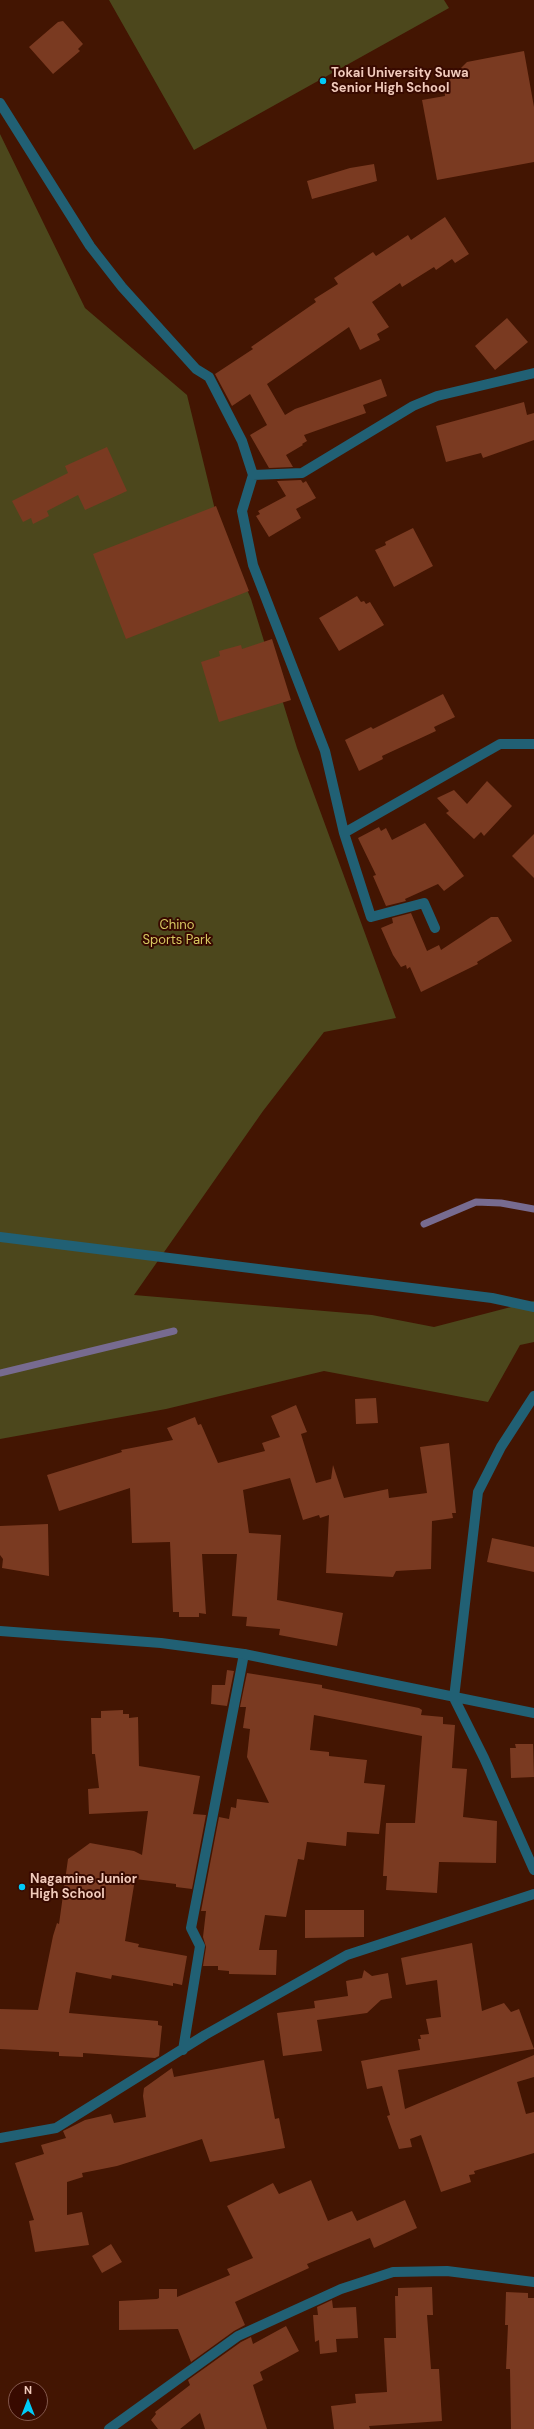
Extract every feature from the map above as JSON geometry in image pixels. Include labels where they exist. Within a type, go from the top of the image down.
[{"type":"street","points":[[0,103],[90,246],[122,287],[196,369],[209,377],[242,441],[253,475],[242,511],[253,565],[325,751],[344,833],[371,917],[424,903],[435,928]]},
{"type":"street","points":[[253,475],[302,473],[413,406],[437,396],[534,374]]},
{"type":"street","points":[[344,833],[500,744],[534,744]]},
{"type":"street","points":[[0,1237],[492,1298],[534,1307]]},
{"type":"street","points":[[534,1396],[501,1447],[478,1492],[454,1698],[484,1758],[534,1870]]},
{"type":"street","points":[[0,1631],[161,1643],[244,1654],[454,1698],[534,1713]]},
{"type":"street","points":[[183,2050],[200,1946],[190,1928],[244,1654]]},
{"type":"street","points":[[0,2138],[56,2128],[205,2035],[347,1955],[534,1894]]},
{"type":"street","points":[[109,2429],[238,2336],[341,2289],[393,2272],[447,2271],[534,2282]]},
{"type":"green space","points":[[109,0],[444,0],[449,8],[194,150]]},
{"type":"green space","name":"Chino Sports Park","points":[[0,134],[85,308],[187,395],[218,522],[251,599],[297,748],[396,1018],[324,1032],[263,1111],[134,1295],[372,1315],[434,1327],[534,1301],[534,1342],[520,1345],[488,1402],[324,1371],[166,1409],[0,1439]]},
{"type":"building","points":[[63,21],[83,44],[78,49],[80,51],[53,74],[29,47],[58,22]]},
{"type":"building","points":[[524,51],[534,107],[534,162],[437,180],[422,100],[445,96],[444,85],[467,62]]},
{"type":"building","points":[[374,164],[377,181],[312,199],[307,181],[350,168]]},
{"type":"building","points":[[445,217],[469,254],[455,263],[452,259],[436,270],[434,267],[402,287],[400,283],[372,302],[389,327],[377,334],[380,340],[360,350],[349,327],[267,384],[285,415],[295,409],[381,379],[387,396],[363,405],[366,413],[304,435],[307,441],[286,455],[293,467],[269,468],[250,435],[267,425],[250,394],[232,406],[215,374],[253,349],[251,347],[316,302],[314,299],[338,284],[334,278],[373,252],[376,256],[408,235],[411,240]]},
{"type":"building","points":[[507,318],[528,342],[495,370],[475,346]]},
{"type":"building","points":[[524,402],[527,415],[534,413],[534,440],[483,458],[481,453],[446,462],[436,426]]},
{"type":"building","points":[[107,447],[127,491],[85,510],[78,495],[47,511],[49,516],[33,524],[31,518],[23,522],[12,501],[68,473],[65,466]]},
{"type":"building","points":[[301,480],[303,483],[306,481],[316,498],[296,509],[301,518],[269,537],[256,516],[260,514],[258,511],[286,496],[277,481]]},
{"type":"building","points":[[216,506],[249,591],[126,639],[93,554]]},
{"type":"building","points":[[413,528],[433,566],[394,587],[375,550],[386,545],[385,542]]},
{"type":"building","points":[[357,596],[361,602],[364,601],[366,604],[370,602],[384,625],[339,651],[319,618]]},
{"type":"building","points":[[272,639],[291,700],[219,722],[201,662],[220,656],[219,651],[241,645],[242,649]]},
{"type":"building","points":[[443,694],[455,717],[434,727],[436,731],[382,756],[383,759],[359,771],[345,740],[371,727],[373,729]]},
{"type":"building","points":[[487,781],[512,806],[484,836],[481,832],[474,839],[446,813],[449,811],[437,798],[454,790],[467,804]]},
{"type":"building","points":[[425,823],[464,876],[444,891],[438,884],[405,899],[406,901],[386,906],[373,876],[376,875],[358,838],[379,827],[381,831],[386,828],[392,840]]},
{"type":"building","points":[[534,834],[534,878],[512,856]]},
{"type":"building","points":[[411,913],[427,951],[439,945],[441,950],[491,917],[498,917],[512,941],[477,962],[478,964],[421,992],[410,967],[407,969],[406,965],[401,967],[393,955],[381,928],[393,923],[392,918]]},
{"type":"building","points":[[376,1398],[378,1423],[356,1424],[355,1399]]},
{"type":"building","points":[[296,1405],[307,1432],[301,1434],[316,1483],[331,1479],[333,1465],[344,1498],[388,1489],[389,1498],[427,1493],[420,1447],[449,1443],[456,1513],[452,1513],[453,1518],[432,1521],[431,1569],[396,1571],[393,1577],[326,1573],[329,1515],[320,1518],[319,1515],[303,1520],[290,1478],[243,1490],[249,1533],[281,1535],[277,1600],[343,1613],[337,1646],[279,1635],[280,1629],[246,1626],[247,1617],[232,1616],[237,1554],[202,1554],[206,1614],[199,1613],[199,1617],[179,1617],[179,1612],[173,1612],[170,1542],[132,1543],[130,1488],[59,1511],[47,1475],[122,1452],[121,1450],[173,1440],[167,1428],[195,1417],[198,1425],[201,1424],[218,1463],[265,1451],[262,1443],[280,1437],[271,1416]]},
{"type":"building","points":[[48,1524],[49,1576],[2,1568],[3,1559],[0,1555],[0,1526]]},
{"type":"building","points":[[492,1538],[534,1547],[534,1572],[487,1562]]},
{"type":"building","points":[[227,1670],[234,1671],[227,1706],[211,1704],[212,1685],[225,1685]]},
{"type":"building","points":[[247,1673],[322,1685],[322,1688],[419,1708],[422,1710],[421,1715],[443,1717],[443,1724],[455,1725],[452,1768],[467,1769],[463,1817],[497,1821],[496,1863],[439,1862],[437,1893],[386,1890],[387,1876],[383,1876],[386,1823],[415,1823],[422,1736],[314,1715],[310,1750],[329,1752],[329,1756],[367,1760],[364,1783],[385,1785],[379,1834],[347,1832],[346,1846],[307,1842],[304,1860],[298,1859],[286,1917],[265,1915],[259,1950],[277,1950],[276,1975],[229,1974],[229,1971],[218,1970],[218,1966],[203,1966],[206,1947],[203,1937],[206,1911],[201,1911],[219,1817],[229,1819],[231,1807],[236,1808],[237,1799],[269,1803],[247,1757],[250,1729],[243,1728],[246,1707],[240,1707]]},
{"type":"building","points":[[123,1710],[123,1714],[129,1714],[129,1718],[138,1717],[139,1766],[200,1776],[193,1814],[206,1815],[192,1889],[176,1887],[176,1884],[135,1879],[125,1941],[139,1944],[138,1947],[187,1956],[182,1985],[173,1983],[173,1986],[112,1975],[111,1979],[76,1972],[69,2013],[158,2021],[158,2025],[162,2026],[159,2056],[155,2058],[83,2053],[83,2057],[59,2056],[59,2052],[0,2049],[0,2009],[38,2010],[53,1936],[57,1923],[59,1924],[68,1859],[90,1843],[134,1851],[142,1855],[148,1811],[89,1814],[88,1789],[99,1788],[95,1754],[92,1754],[91,1718],[101,1718],[101,1711]]},
{"type":"building","points":[[515,1744],[533,1744],[534,1777],[511,1778],[510,1748],[516,1748]]},
{"type":"building","points":[[305,1910],[364,1910],[364,1937],[305,1938]]},
{"type":"building","points":[[472,1943],[482,2011],[504,2003],[511,2012],[519,2009],[534,2049],[398,2070],[405,2109],[534,2055],[534,2077],[517,2082],[526,2114],[534,2112],[534,2153],[474,2171],[475,2174],[469,2175],[471,2182],[441,2192],[421,2135],[410,2139],[412,2147],[399,2149],[387,2116],[390,2115],[382,2086],[367,2089],[361,2061],[420,2050],[418,2039],[421,2039],[420,2035],[429,2034],[426,2019],[441,2017],[437,1980],[406,1985],[401,1958]]},
{"type":"building","points":[[364,1970],[372,1976],[388,1973],[392,1998],[381,2000],[367,2013],[317,2020],[322,2051],[283,2056],[277,2013],[315,2008],[314,2001],[348,1996],[346,1981],[362,1978]]},
{"type":"building","points":[[264,2060],[275,2119],[279,2118],[285,2148],[210,2162],[202,2139],[117,2166],[82,2173],[83,2177],[67,2182],[67,2215],[82,2212],[89,2245],[35,2252],[29,2221],[34,2220],[15,2163],[44,2154],[41,2145],[66,2138],[63,2131],[85,2120],[111,2114],[114,2123],[146,2117],[143,2096],[144,2088],[172,2068],[174,2077]]},
{"type":"building","points":[[311,2180],[328,2221],[352,2211],[357,2221],[405,2200],[417,2228],[374,2248],[370,2238],[307,2264],[309,2268],[235,2302],[245,2325],[234,2331],[191,2362],[178,2329],[119,2330],[119,2301],[157,2299],[159,2298],[159,2289],[177,2289],[177,2297],[230,2275],[227,2269],[253,2258],[227,2206],[273,2183],[279,2194]]},
{"type":"building","points":[[111,2244],[122,2262],[102,2273],[92,2256]]},
{"type":"building","points":[[432,2287],[433,2315],[427,2315],[431,2369],[439,2369],[442,2421],[369,2426],[370,2429],[334,2429],[331,2406],[356,2403],[355,2394],[387,2392],[384,2338],[396,2338],[395,2296],[398,2296],[398,2288]]},
{"type":"building","points":[[506,2292],[528,2293],[528,2298],[534,2298],[534,2429],[511,2429],[510,2369],[506,2369],[508,2325],[505,2325]]},
{"type":"building","points":[[332,2300],[333,2308],[356,2307],[358,2338],[336,2339],[337,2352],[320,2354],[319,2340],[315,2342],[313,2315],[318,2315],[317,2307]]},
{"type":"building","points":[[286,2326],[299,2351],[260,2372],[263,2380],[253,2385],[267,2429],[205,2429],[200,2413],[180,2429],[158,2429],[151,2420],[156,2414],[155,2412],[190,2385],[188,2380],[241,2342],[251,2337],[253,2344]]},
{"type":"waterway","points":[[424,1224],[476,1202],[501,1203],[534,1209]]},
{"type":"waterway","points":[[0,1373],[174,1331]]},
{"type":"place","name":"Tokai University Suwa Senior High School","points":[[323,81]]},
{"type":"place","name":"Nagamine Junior High School","points":[[22,1887]]}]
